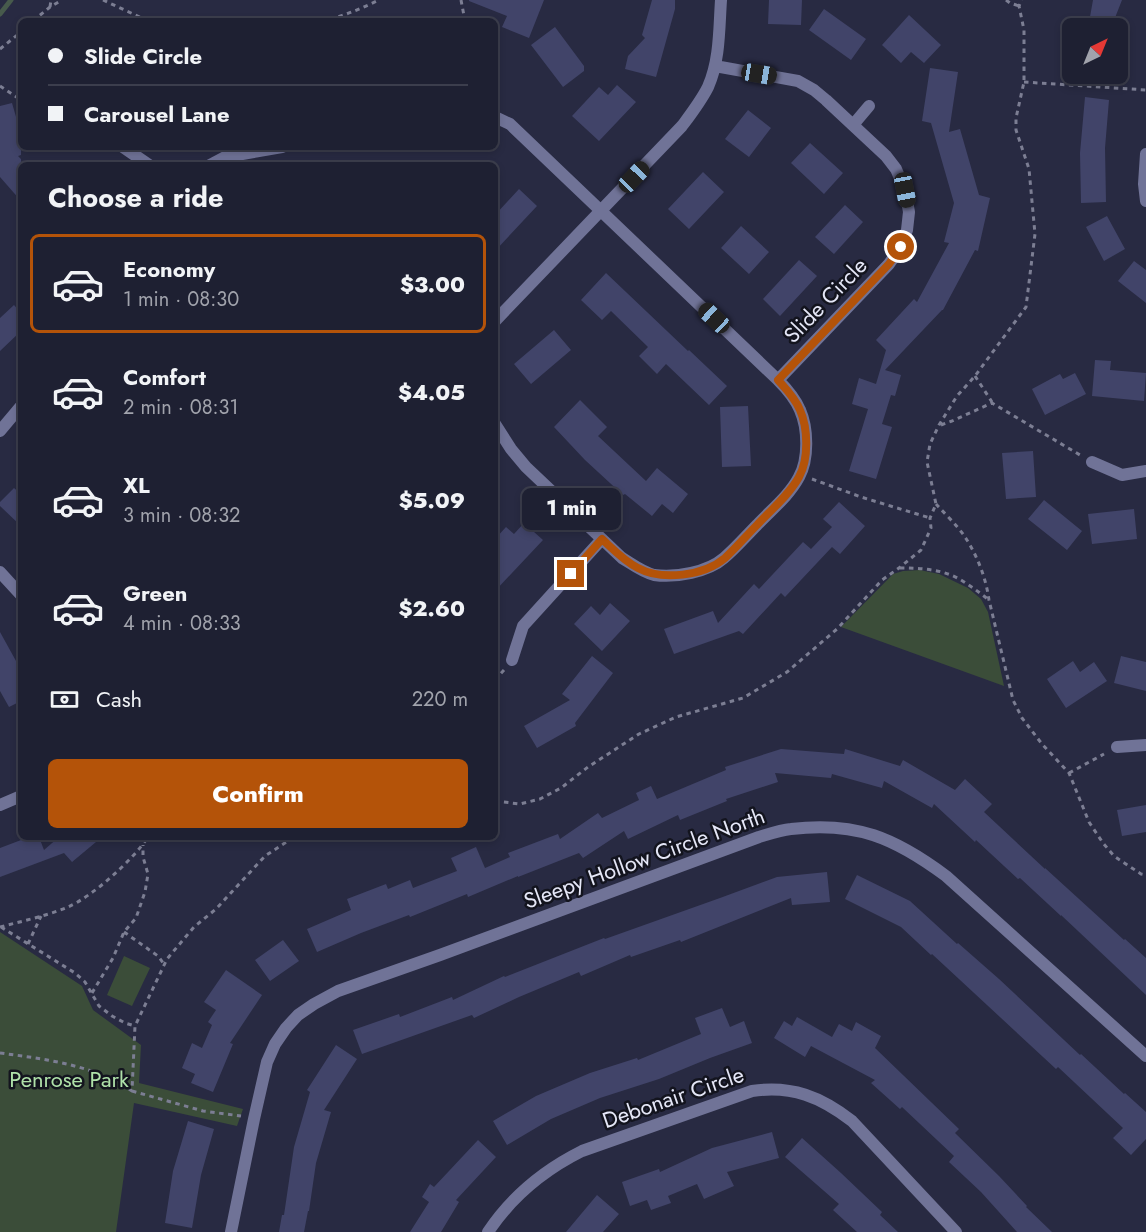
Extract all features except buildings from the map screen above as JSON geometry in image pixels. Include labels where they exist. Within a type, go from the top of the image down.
[{"type":"street","points":[[498,318],[682,126],[697,106],[708,87],[715,66],[721,0]]},
{"type":"street","name":"Slide Circle","points":[[715,66],[798,81],[814,90],[886,156],[896,169],[905,190],[909,212],[907,230],[901,247],[889,264],[778,380]]},
{"type":"street","points":[[853,125],[869,106]]},
{"type":"street","points":[[498,118],[510,124],[778,380],[791,395],[800,411],[806,440],[805,456],[800,475],[787,494],[723,560],[703,570],[687,574],[653,574],[622,558],[526,467],[498,429]]},
{"type":"street","points":[[127,150],[144,162]]},
{"type":"street","points":[[216,162],[225,157],[265,150]]},
{"type":"street","points":[[1146,154],[1144,184],[1146,201]]},
{"type":"street","points":[[2,425],[18,409]]},
{"type":"street","points":[[1092,462],[1122,475],[1146,471]]},
{"type":"street","points":[[512,660],[523,626],[602,539]]},
{"type":"street","points":[[0,572],[18,592]]},
{"type":"street","points":[[1117,747],[1146,745]]},
{"type":"street","points":[[0,805],[18,797]]},
{"type":"street","name":"Sleepy Hollow Circle North","points":[[231,1232],[267,1062],[275,1044],[298,1015],[338,991],[759,837],[789,829],[838,827],[883,838],[925,860],[946,876],[1146,1056]]},
{"type":"street","name":"Debonair Circle","points":[[488,1232],[511,1202],[560,1162],[582,1151],[752,1091],[765,1089],[804,1094],[838,1110],[852,1121],[956,1232]]},
{"type":"path","points":[[50,7],[51,0]]},
{"type":"path","points":[[37,18],[62,0]]},
{"type":"path","points":[[103,0],[142,18]]},
{"type":"path","points":[[334,18],[379,0]]},
{"type":"path","points":[[461,0],[464,18]]},
{"type":"path","points":[[1006,0],[1019,6]]},
{"type":"path","points":[[1022,0],[1019,6],[1024,30],[1024,82],[1016,118],[1016,130],[1029,169],[1035,234],[1026,307],[975,376],[957,396],[930,444],[927,462],[936,504],[964,534],[987,583],[1013,700],[1022,718],[1042,744],[1069,772],[1089,822],[1102,843],[1114,856],[1146,875]]},
{"type":"path","points":[[0,49],[18,34]]},
{"type":"path","points":[[1024,82],[1146,90]]},
{"type":"path","points":[[0,86],[18,97]]},
{"type":"path","points":[[975,376],[992,403],[1092,462]]},
{"type":"path","points":[[939,425],[992,403]]},
{"type":"path","points":[[800,475],[930,518]]},
{"type":"path","points":[[498,801],[520,804],[540,799],[561,788],[588,767],[639,734],[676,717],[743,698],[787,672],[837,629],[882,580],[921,550],[931,528],[930,518],[936,504]]},
{"type":"path","points":[[899,568],[918,568],[941,572],[959,579],[989,600]]},
{"type":"path","points":[[1069,772],[1117,747]]},
{"type":"path","points":[[1,927],[70,906],[108,880],[146,840]]},
{"type":"path","points":[[132,1091],[135,1026],[167,959],[194,927],[216,909],[265,856],[289,840]]},
{"type":"path","points":[[91,994],[113,958],[124,932],[136,918],[145,892],[148,874],[143,857],[143,844]]},
{"type":"path","points":[[28,944],[41,915]]},
{"type":"path","points":[[1,927],[75,973],[85,982],[99,1006],[112,1016],[135,1026]]},
{"type":"path","points":[[124,932],[158,956],[165,965]]},
{"type":"path","points":[[0,1053],[64,1063],[120,1083],[132,1091],[203,1111],[254,1119]]},
{"type":"green space","points":[[920,570],[939,574],[968,588],[981,599],[988,612],[1004,686],[841,627],[893,574]]},
{"type":"green space","name":"Penrose Park","points":[[0,932],[82,986],[93,1010],[141,1045],[139,1083],[243,1109],[237,1126],[134,1103],[116,1232],[0,1232]]},
{"type":"green space","points":[[124,956],[150,968],[132,1006],[107,995]]},
{"type":"waterway","points":[[0,14],[11,0]]},
{"type":"route","points":[[571,574],[602,539],[622,558],[653,574],[687,574],[703,570],[723,560],[787,494],[800,475],[805,456],[804,427],[800,411],[791,395],[778,380],[889,264],[901,247]]}]
